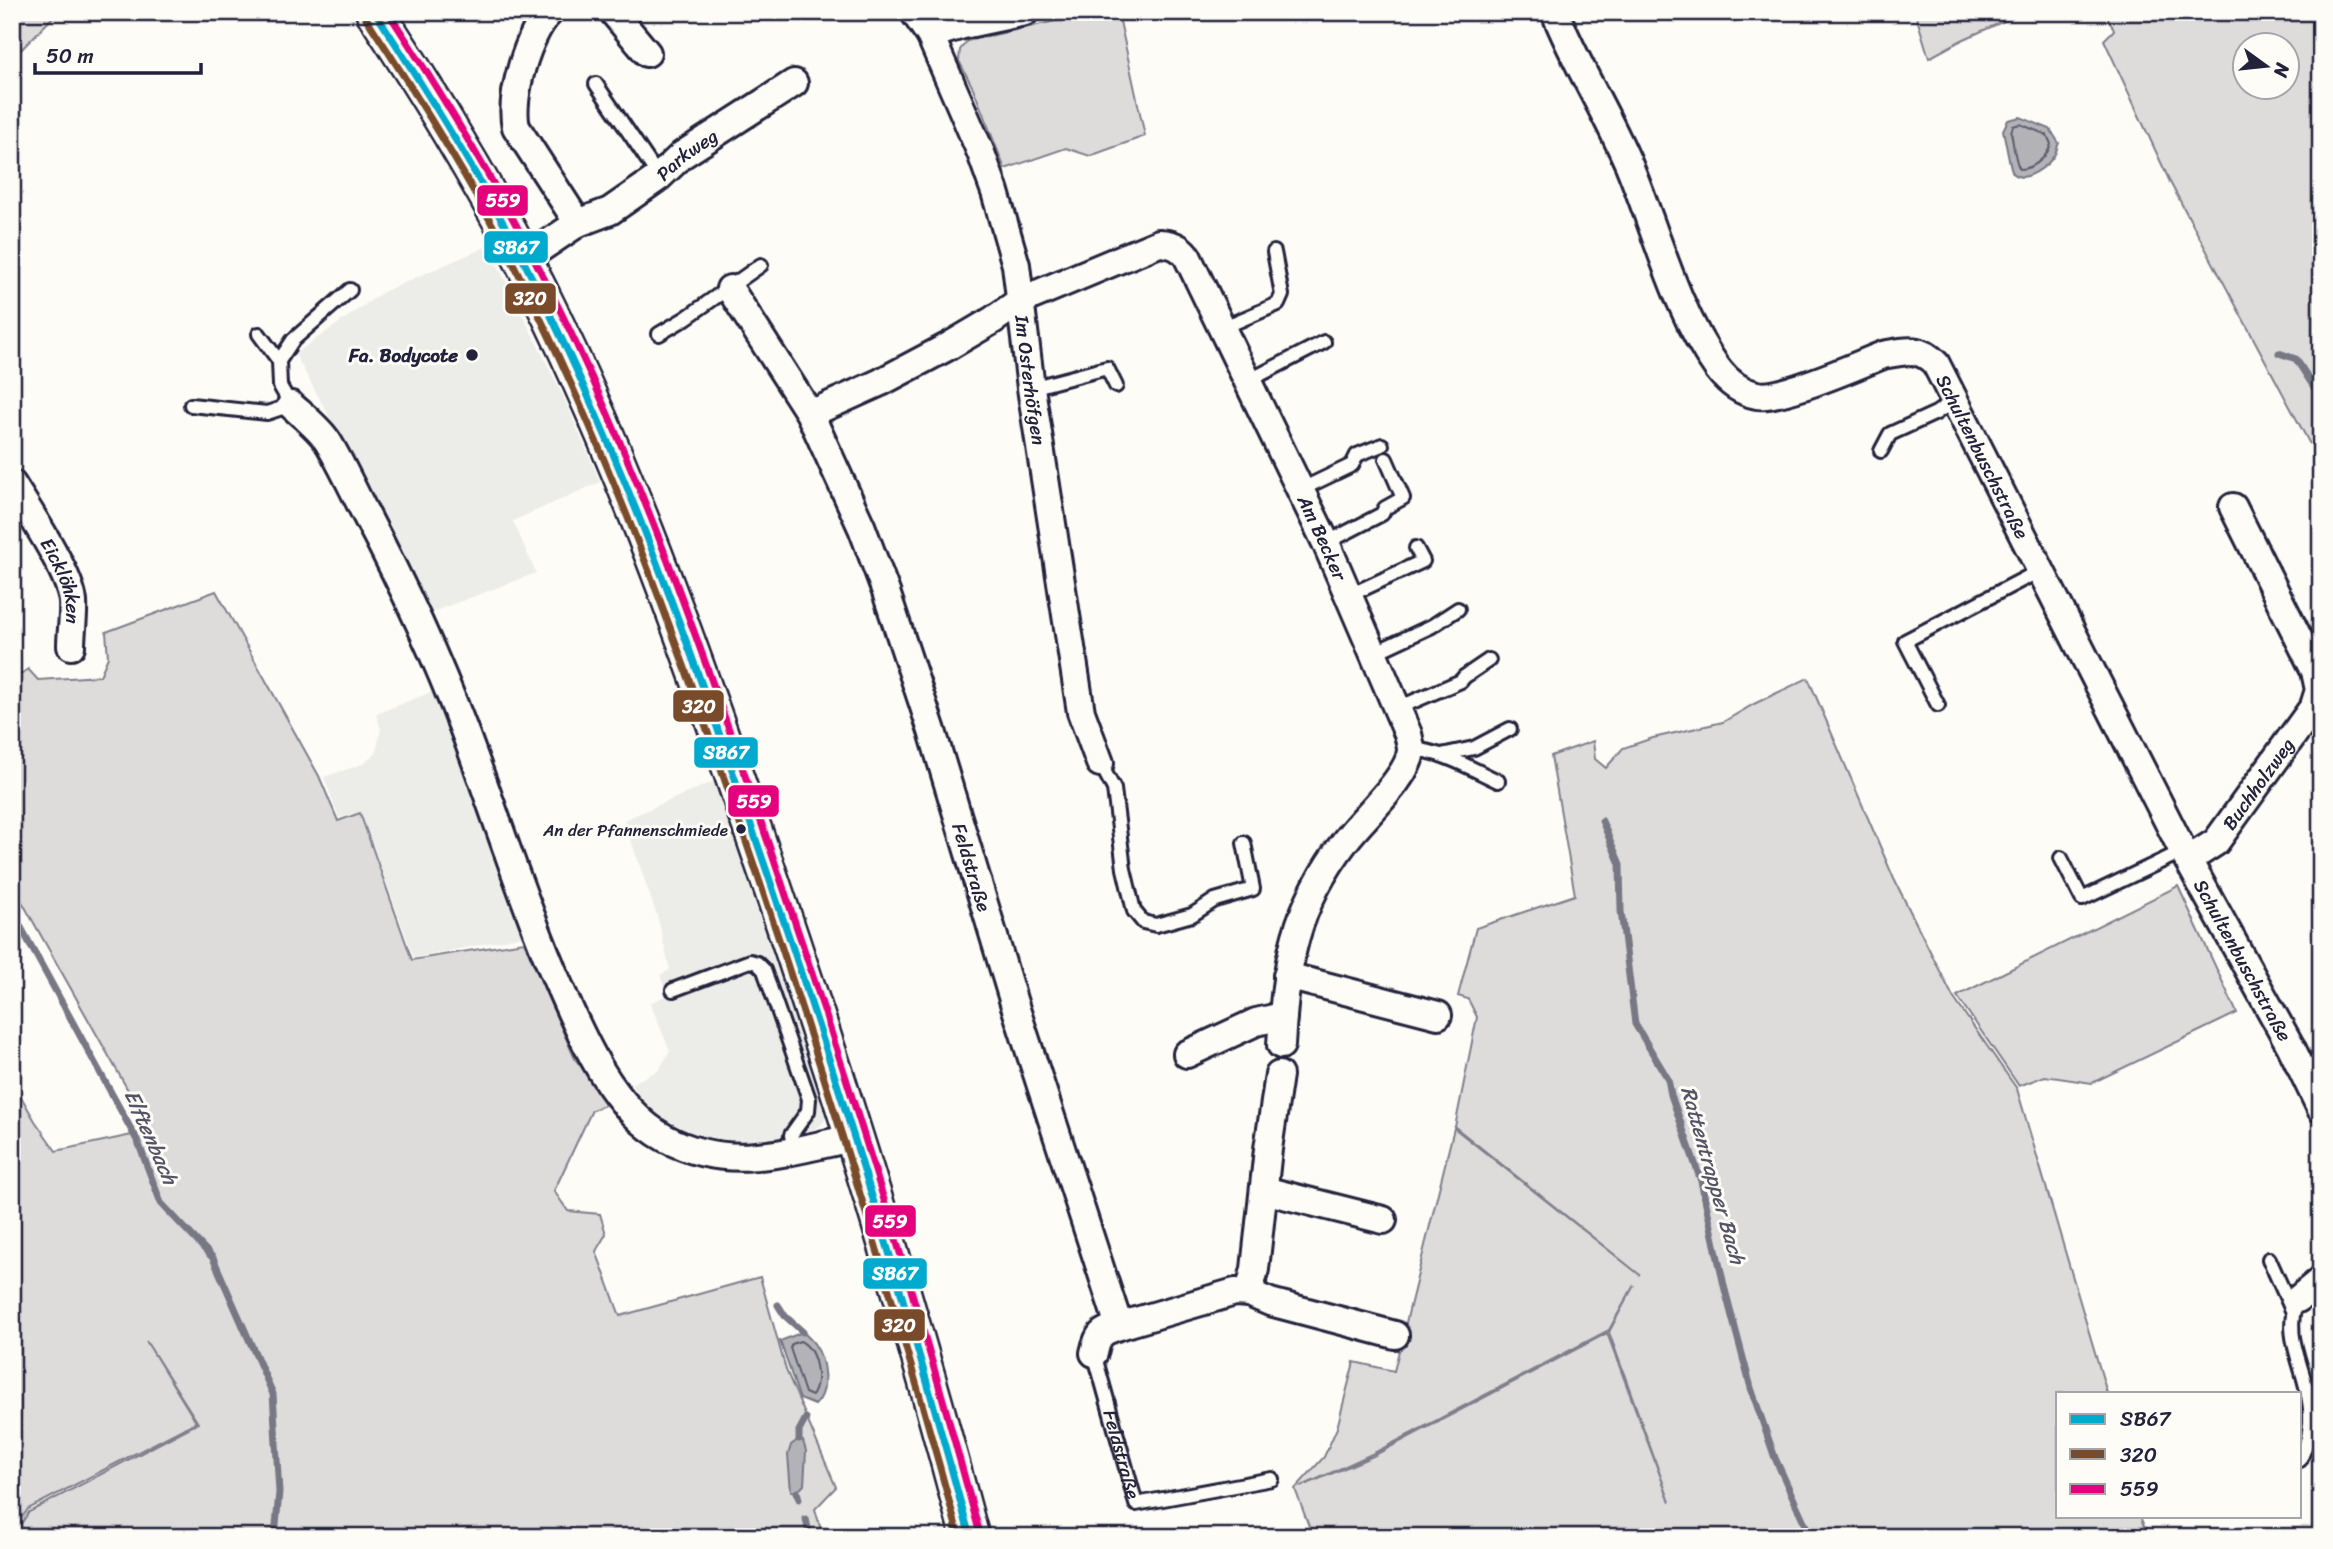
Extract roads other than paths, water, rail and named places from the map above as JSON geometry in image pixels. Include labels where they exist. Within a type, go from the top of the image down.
[{"type":"main road","points":[[379,14],[523,260],[593,408],[664,581],[728,755],[856,1137],[900,1283],[970,1537]]},
{"type":"street","points":[[550,12],[532,36],[514,100],[513,115],[516,127],[578,223]]},
{"type":"street","points":[[613,12],[648,53]]},
{"type":"street","name":"Im Osterhöfgen","points":[[914,12],[930,35],[981,153],[1016,265],[1031,388],[1081,712],[1100,763]]},
{"type":"street","points":[[930,35],[1025,12]]},
{"type":"street","name":"Schultenbuschstraße","points":[[1555,12],[1628,164],[1695,331],[1730,382],[1744,391],[1760,396],[1883,355],[1915,351],[1928,356],[1936,365],[2185,855],[2291,1047],[2321,1110]]},
{"type":"street","name":"Parkweg","points":[[523,260],[578,223],[610,211],[659,177],[682,155],[794,83]]},
{"type":"street","name":"Am Becker","points":[[1020,301],[1159,243],[1180,248],[1187,257],[1248,381],[1350,595],[1398,708],[1411,749]]},
{"type":"street","name":"Feldstraße","points":[[730,289],[810,414],[857,516],[886,592],[932,731],[1014,1003],[1119,1326]]},
{"type":"street","points":[[810,414],[881,382],[949,346],[1020,301]]},
{"type":"street","points":[[291,405],[327,440],[391,564],[464,730],[546,956],[589,1052],[625,1103],[646,1125],[664,1137],[685,1147],[712,1154],[741,1158],[856,1137]]},
{"type":"street","name":"Eicklöhken","points":[[12,484],[35,520],[68,583],[73,600],[71,646]]},
{"type":"street","name":"Buchholzweg","points":[[2185,855],[2216,842],[2318,709],[2319,690],[2315,671],[2233,507]]},
{"type":"street","points":[[1281,1045],[1287,976],[1294,937],[1304,909],[1317,882],[1346,839],[1392,786],[1408,762],[1411,749]]},
{"type":"street","points":[[1287,976],[1438,1015]]},
{"type":"street","points":[[1187,1054],[1256,1022],[1283,1016]]},
{"type":"street","points":[[1249,1293],[1255,1269],[1279,1075]]},
{"type":"street","points":[[1264,1190],[1383,1220]]},
{"type":"street","points":[[2295,1304],[2321,1280]]},
{"type":"street","name":"Feldstraße","points":[[1094,1353],[1096,1341],[1103,1331],[1235,1293],[1249,1293],[1270,1302],[1395,1335]]},
{"type":"lane","points":[[596,84],[659,177]]},
{"type":"lane","points":[[1222,328],[1278,304],[1282,295],[1274,252]]},
{"type":"lane","points":[[659,334],[730,289],[761,265]]},
{"type":"lane","points":[[279,361],[293,340],[349,290]]},
{"type":"lane","points":[[191,405],[267,412],[291,405],[280,386],[279,361],[259,334]]},
{"type":"lane","points":[[1248,381],[1324,342]]},
{"type":"lane","points":[[1031,388],[1107,368],[1116,386]]},
{"type":"lane","points":[[1881,451],[1890,434],[1936,413],[1953,401]]},
{"type":"lane","points":[[1300,490],[1352,465],[1357,456],[1382,445]]},
{"type":"lane","points":[[1326,543],[1382,514],[1385,508],[1403,498],[1387,459]]},
{"type":"lane","points":[[1350,595],[1423,561],[1416,548]]},
{"type":"lane","points":[[1938,705],[1905,641],[2041,570]]},
{"type":"lane","points":[[1374,653],[1432,626],[1458,609]]},
{"type":"lane","points":[[1398,708],[1461,681],[1489,660]]},
{"type":"lane","points":[[1441,755],[1474,748],[1510,729]]},
{"type":"lane","points":[[1411,749],[1441,755],[1498,780]]},
{"type":"lane","points":[[1100,763],[1114,789],[1124,869],[1134,911],[1143,922],[1156,925],[1192,915],[1215,900],[1253,889],[1244,844]]},
{"type":"lane","points":[[2061,858],[2082,899],[2185,855]]},
{"type":"lane","points":[[673,990],[750,961],[757,963],[764,970],[809,1099],[808,1111],[791,1135],[794,1150]]},
{"type":"lane","points":[[2269,1259],[2295,1304],[2292,1324],[2316,1394],[2318,1414],[2310,1446],[2302,1457]]},
{"type":"lane","name":"Feldstraße","points":[[1094,1353],[1136,1504],[1272,1479]]},
{"type":"water","points":[[2020,117],[2050,129],[2059,143],[2048,163],[2024,177],[2012,171],[2003,130],[2008,120]]},
{"type":"water","points":[[803,1332],[815,1345],[823,1367],[823,1392],[815,1405],[800,1399],[780,1341]]},
{"type":"water","points":[[799,1439],[803,1441],[806,1451],[804,1485],[797,1492],[791,1491],[788,1455],[791,1445]]},
{"type":"waterway","points":[[2279,353],[2296,359],[2321,398]]},
{"type":"waterway","name":"Rattentrapper Bach","points":[[1602,821],[1620,864],[1621,911],[1635,1024],[1668,1079],[1701,1181],[1725,1290],[1751,1388],[1775,1458],[1811,1537]]},
{"type":"waterway","name":"Elftenbach","points":[[12,911],[138,1142],[161,1203],[213,1258],[273,1394],[279,1492],[275,1537]]},
{"type":"waterway","points":[[778,1305],[785,1316],[803,1332]]},
{"type":"waterway","points":[[799,1439],[799,1431],[806,1418]]},
{"type":"waterway","points":[[797,1492],[799,1499]]},
{"type":"waterway","points":[[806,1519],[809,1533]]},
{"type":"place","name":"Fa. Bodycote","points":[[472,355]]},
{"type":"place","name":"An der Pfannenschmiede","points":[[741,829]]}]
